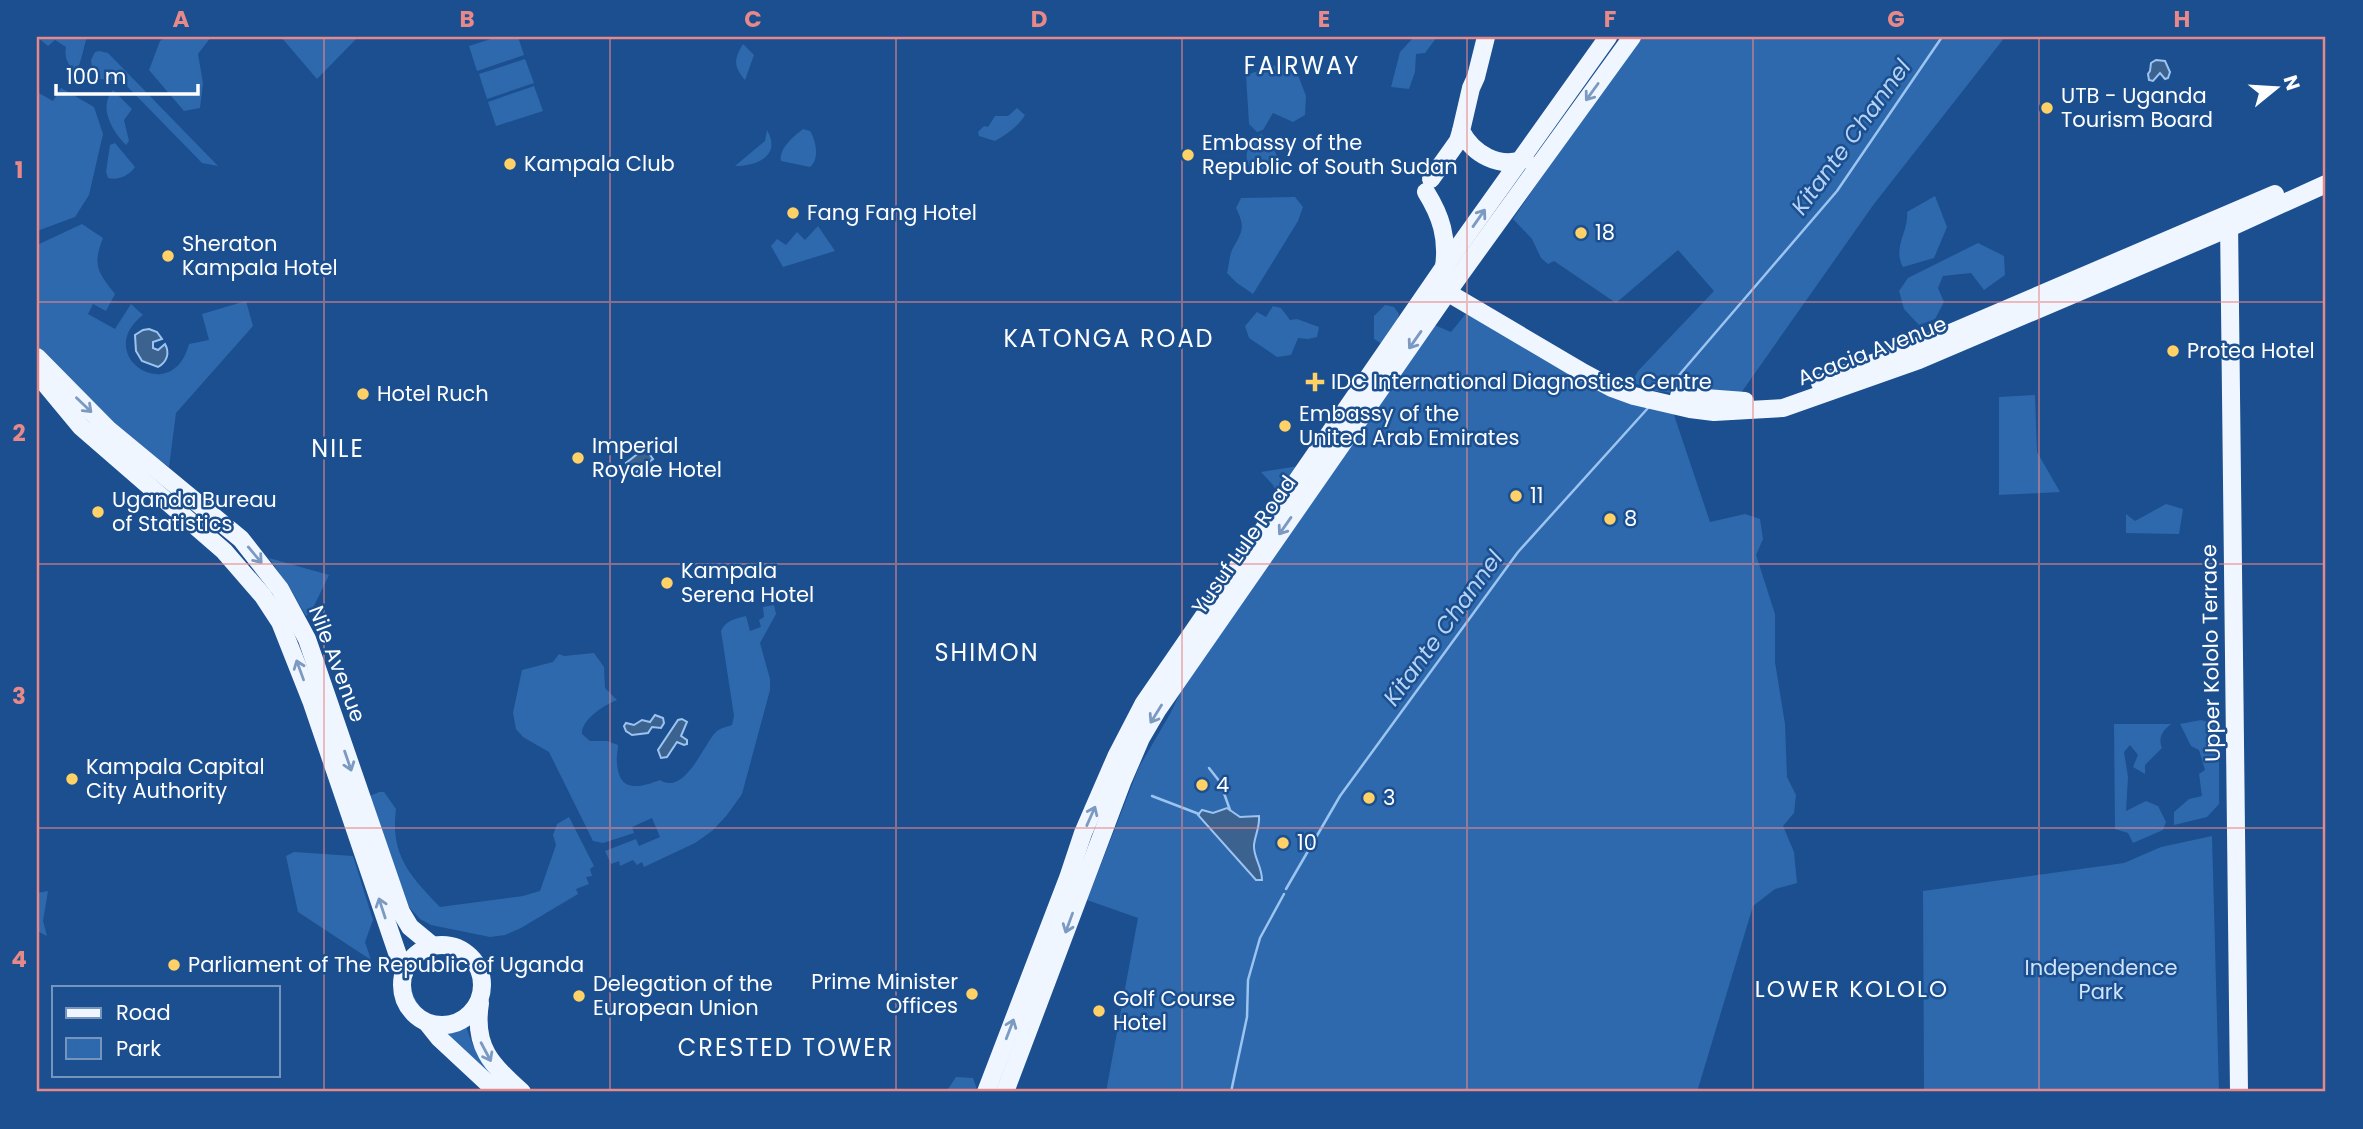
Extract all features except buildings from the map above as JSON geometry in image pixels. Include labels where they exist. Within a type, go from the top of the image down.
[{"type":"main road","points":[[1444,280],[1445,234],[1429,186],[1458,141],[1486,37]]},
{"type":"main road","name":"Yusuf Lule Road","points":[[1005,1092],[1076,880],[1083,833],[1129,748],[1144,702],[1260,548],[1339,435],[1444,280],[1523,155],[1608,37]]},
{"type":"main road","name":"Yusuf Lule Road","points":[[1444,280],[1556,142],[1632,37]]},
{"type":"main road","points":[[1476,77],[1479,85],[1472,128],[1476,138],[1499,154],[1523,155]]},
{"type":"main road","points":[[1461,131],[1472,147],[1493,161],[1502,187]]},
{"type":"main road","points":[[1493,161],[1523,155],[1556,142]]},
{"type":"main road","name":"Acacia Avenue","points":[[2229,221],[2326,171]]},
{"type":"main road","name":"Acacia Avenue","points":[[1444,280],[1576,359],[1647,388],[1678,396],[1703,398],[1744,401],[1779,398],[1934,340],[2326,184]]},
{"type":"main road","name":"Upper Kololo Terrace","points":[[2229,221],[2239,1092]]},
{"type":"main road","name":"Nile Avenue","points":[[37,356],[110,430],[241,539],[280,589],[307,639],[401,912],[410,927],[433,946]]},
{"type":"main road","name":"Nile Avenue","points":[[37,374],[81,427],[224,551],[245,573],[274,613],[296,658],[404,973]]},
{"type":"main road","name":"Yusuf Lule Road","points":[[986,1092],[1076,880]]},
{"type":"main road","points":[[497,1092],[439,1038],[427,1023],[413,1013],[404,998],[404,973],[417,954],[433,946],[450,945],[471,956],[482,977],[477,1020],[482,1046],[492,1063],[522,1092]]},
{"type":"main road","points":[[427,1023],[443,1026],[458,1022],[471,1013],[480,1000]]},
{"type":"green space","points":[[37,37],[87,37],[76,72],[67,61],[66,47],[55,40],[48,46]]},
{"type":"green space","points":[[166,37],[211,37],[198,54],[203,83],[200,108],[184,111],[149,70],[160,41]]},
{"type":"green space","points":[[281,37],[358,37],[317,79]]},
{"type":"green space","points":[[497,37],[518,37],[524,55],[477,71],[469,46]]},
{"type":"green space","points":[[1414,37],[1437,37],[1425,53],[1416,54],[1415,72],[1409,89],[1391,87],[1400,52]]},
{"type":"green space","points":[[1637,37],[2005,37],[1874,204],[1736,400],[1655,391],[1632,382],[1638,371],[1714,291],[1678,250],[1616,303],[1554,261],[1548,264],[1541,258],[1532,239],[1513,219]]},
{"type":"green space","points":[[743,44],[754,55],[745,80],[738,71],[736,62]]},
{"type":"green space","points":[[95,52],[108,53],[218,166],[202,163],[122,81],[100,79],[92,68],[91,60]]},
{"type":"green space","points":[[525,59],[534,83],[487,99],[479,74]]},
{"type":"green space","points":[[1283,63],[1295,67],[1306,96],[1305,115],[1293,122],[1273,113],[1263,130],[1257,132],[1249,124],[1246,75]]},
{"type":"green space","points":[[534,86],[543,111],[496,126],[488,102]]},
{"type":"green space","points":[[61,88],[94,107],[103,134],[89,195],[75,217],[37,231],[37,92],[53,101]]},
{"type":"green space","points":[[113,90],[132,109],[124,120],[129,141],[126,145],[112,126],[107,111]]},
{"type":"green space","points":[[1017,108],[1025,115],[1008,133],[995,141],[979,136],[978,132],[984,126],[988,127],[995,116],[1008,116]]},
{"type":"green space","points":[[803,129],[810,131],[814,139],[816,155],[813,164],[810,167],[781,161],[784,147]]},
{"type":"green space","points":[[767,130],[771,139],[769,153],[751,164],[735,166],[765,141]]},
{"type":"green space","points":[[1261,134],[1276,153],[1278,175],[1255,175],[1248,163],[1248,149]]},
{"type":"green space","points":[[115,143],[135,167],[123,177],[112,179],[108,178],[106,172],[110,145]]},
{"type":"green space","points":[[1935,196],[1947,227],[1934,258],[1903,267],[1899,253],[1907,212]]},
{"type":"green space","points":[[1295,197],[1303,207],[1298,221],[1253,294],[1227,273],[1231,253],[1242,230],[1236,208],[1241,198]]},
{"type":"green space","points":[[82,224],[103,238],[98,255],[98,268],[115,294],[106,311],[93,304],[88,314],[115,329],[131,304],[143,315],[129,330],[126,346],[130,359],[140,369],[153,374],[167,373],[180,363],[189,344],[209,340],[202,314],[246,301],[253,326],[176,413],[169,467],[93,412],[37,349],[37,245]]},
{"type":"green space","points":[[818,226],[835,251],[783,267],[771,246],[777,239],[786,245],[797,232],[805,240]]},
{"type":"green space","points":[[1978,243],[2004,256],[2005,275],[1984,290],[1971,273],[1943,276],[1938,288],[1944,302],[1935,319],[1919,325],[1904,309],[1899,291],[1908,278]]},
{"type":"green space","points":[[1385,305],[1394,307],[1399,314],[1395,332],[1382,344],[1374,339],[1374,316]]},
{"type":"green space","points":[[1273,306],[1281,308],[1290,320],[1297,319],[1319,327],[1317,337],[1298,338],[1291,355],[1277,357],[1249,338],[1245,326],[1257,312],[1266,317]]},
{"type":"green space","points":[[1468,311],[1673,412],[1710,522],[1745,514],[1760,519],[1763,539],[1756,555],[1775,614],[1775,662],[1785,724],[1787,777],[1796,795],[1794,813],[1783,826],[1794,852],[1797,883],[1775,889],[1753,906],[1697,1092],[1106,1092],[1138,918],[1087,900],[1139,767],[1187,679],[1432,324],[1451,332]]},
{"type":"green space","points":[[2035,395],[2037,452],[2060,492],[1999,495],[1999,397]]},
{"type":"green space","points":[[1299,466],[1279,496],[1261,472]]},
{"type":"green space","points":[[2166,504],[2183,509],[2179,534],[2126,533],[2126,514],[2135,521]]},
{"type":"green space","points":[[269,558],[329,575],[311,612],[306,616],[291,590]]},
{"type":"green space","points":[[774,605],[776,614],[760,643],[770,679],[770,690],[742,794],[712,831],[695,843],[644,867],[642,862],[637,865],[633,860],[620,866],[619,861],[611,864],[605,851],[636,839],[639,846],[660,837],[652,818],[632,827],[634,833],[603,843],[593,841],[549,752],[523,737],[516,729],[513,713],[522,670],[553,662],[559,654],[564,656],[594,653],[604,667],[605,688],[617,700],[589,718],[582,734],[590,741],[607,741],[618,745],[619,773],[626,784],[638,786],[660,780],[669,783],[677,781],[692,767],[716,732],[732,725],[734,716],[721,631],[723,627],[728,622],[746,616],[750,631],[761,627],[759,620],[764,617],[763,607]]},
{"type":"green space","points":[[2201,720],[2219,725],[2219,804],[2207,817],[2174,825],[2174,812],[2189,799],[2202,796],[2199,774],[2205,770],[2199,750],[2191,746],[2180,724]]},
{"type":"green space","points":[[2114,724],[2171,724],[2162,735],[2162,748],[2145,765],[2145,774],[2133,767],[2138,755],[2130,745],[2124,752],[2128,777],[2126,811],[2146,801],[2158,806],[2166,822],[2163,830],[2133,843],[2128,833],[2115,829]]},
{"type":"green space","points":[[384,792],[396,809],[396,839],[404,864],[440,907],[523,896],[540,891],[556,845],[553,835],[557,824],[569,817],[594,866],[590,869],[592,876],[586,877],[589,884],[576,889],[578,894],[505,935],[490,937],[431,925],[420,919],[408,906],[370,796]]},
{"type":"green space","name":"Independence Park","points":[[2212,836],[2219,1092],[1924,1092],[1923,891],[2124,863],[2161,847]]},
{"type":"green space","points":[[294,852],[353,856],[373,920],[365,942],[371,960],[298,912],[286,856]]},
{"type":"green space","points":[[48,891],[43,921],[47,936],[37,931],[37,893]]},
{"type":"green space","points":[[440,950],[457,954],[469,962],[476,974],[478,987],[475,1000],[468,1011],[457,1018],[441,1020],[431,1018],[419,1010],[411,999],[408,990],[411,972],[416,964],[431,953]],"holes":[[[441,952],[459,957],[472,970],[476,987],[469,1005],[454,1017],[440,1018],[426,1012],[416,1001],[411,987],[412,973],[422,960]]]},
{"type":"green space","points":[[466,1026],[484,1063],[512,1092],[505,1092],[446,1033]]},
{"type":"green space","points":[[956,1077],[973,1078],[978,1092],[946,1092]]},
{"type":"shaded area","points":[[2156,60],[2165,61],[2170,72],[2168,78],[2165,79],[2160,73],[2153,81],[2149,80],[2151,63]]},
{"type":"shaded area","points":[[149,329],[157,332],[162,339],[153,342],[153,348],[158,350],[165,344],[167,347],[167,357],[158,367],[142,361],[136,351],[135,335]]},
{"type":"shaded area","points":[[645,448],[653,459],[634,474],[626,463]]},
{"type":"shaded area","points":[[655,715],[663,718],[661,728],[652,727],[648,733],[632,735],[626,731],[626,723],[634,725],[642,720],[650,722]]},
{"type":"shaded area","points":[[678,720],[687,722],[681,736],[687,740],[687,744],[677,742],[667,757],[661,758],[658,750]]},
{"type":"shaded area","points":[[1227,808],[1240,817],[1259,816],[1254,849],[1262,880],[1256,880],[1198,815],[1202,810],[1213,813]]},
{"type":"waterway","name":"Kitante Channel","points":[[1674,381],[1837,191],[1942,37]]},
{"type":"waterway","name":"Kitante Channel","points":[[1286,889],[1340,796],[1518,552],[1648,408]]},
{"type":"waterway","points":[[1209,768],[1220,782],[1230,810]]},
{"type":"waterway","points":[[1152,796],[1199,814]]},
{"type":"waterway","name":"Kitante Channel","points":[[1231,1092],[1247,1017],[1248,980],[1260,938],[1284,894]]},
{"type":"place","name":"UTB - Uganda Tourism Board","points":[[2047,108]]},
{"type":"place","name":"Embassy of the Republic of South Sudan","points":[[1188,155]]},
{"type":"place","name":"Kampala Club","points":[[510,164]]},
{"type":"place","name":"Fang Fang Hotel","points":[[793,213]]},
{"type":"place","name":"18","points":[[1581,233]]},
{"type":"place","name":"Sheraton Kampala Hotel","points":[[168,256]]},
{"type":"place","name":"Protea Hotel","points":[[2173,351]]},
{"type":"place","name":"IDC International Diagnostics Centre","points":[[1315,382]]},
{"type":"place","name":"Hotel Ruch","points":[[363,394]]},
{"type":"place","name":"Embassy of the United Arab Emirates","points":[[1285,426]]},
{"type":"place","name":"Imperial Royale Hotel","points":[[578,458]]},
{"type":"place","name":"11","points":[[1516,496]]},
{"type":"place","name":"Uganda Bureau of Statistics","points":[[98,512]]},
{"type":"place","name":"8","points":[[1610,519]]},
{"type":"place","name":"Kampala Serena Hotel","points":[[667,583]]},
{"type":"place","name":"Kampala Capital City Authority","points":[[72,779]]},
{"type":"place","name":"4","points":[[1202,785]]},
{"type":"place","name":"3","points":[[1369,798]]},
{"type":"place","name":"10","points":[[1283,843]]},
{"type":"place","name":"Parliament of The Republic of Uganda","points":[[174,965]]},
{"type":"place","name":"Prime Minister Offices","points":[[972,994]]},
{"type":"place","name":"Delegation of the European Union","points":[[579,996]]},
{"type":"place","name":"Golf Course Hotel","points":[[1099,1011]]},
{"type":"district","name":"FAIRWAY","points":[[1302,66]]},
{"type":"district","name":"KATONGA ROAD","points":[[1109,339]]},
{"type":"district","name":"NILE","points":[[338,449]]},
{"type":"district","name":"SHIMON","points":[[987,653]]},
{"type":"district","name":"LOWER KOLOLO","points":[[1852,989]]},
{"type":"district","name":"CRESTED TOWER","points":[[786,1048]]}]
